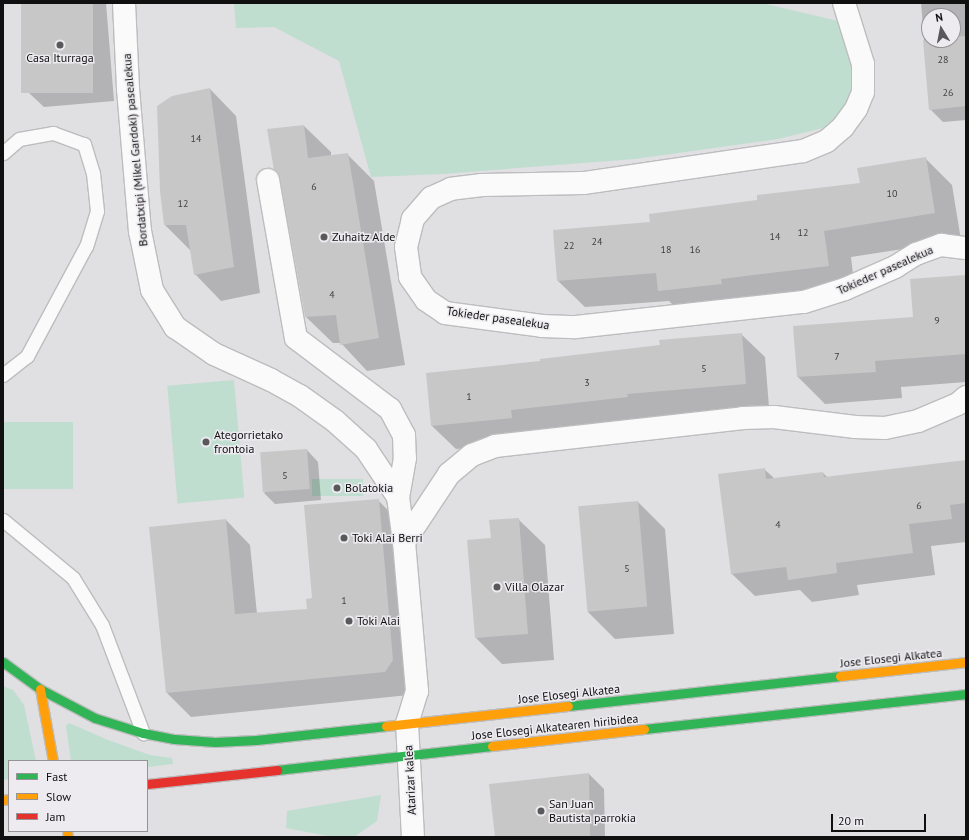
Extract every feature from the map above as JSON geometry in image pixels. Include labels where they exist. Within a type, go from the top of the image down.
[{"type":"main road","points":[[3,662],[40,689],[95,718],[143,733]]},
{"type":"main road","name":"Jose Elosegi Alkatea","points":[[143,733],[174,739],[215,742],[256,740],[966,662]]},
{"type":"main road","points":[[40,689],[53,760]]},
{"type":"main road","name":"Jose Elosegi Alkatearen hiribidea","points":[[148,784],[966,694]]},
{"type":"street","name":"Bordatxipi (Mikel Gardoki) pasealekua","points":[[124,3],[128,89],[140,231],[152,290],[175,327],[214,354],[300,396],[335,421],[366,449],[398,497],[404,542],[417,691],[407,723]]},
{"type":"street","name":"Tokieder pasealekua","points":[[844,3],[863,64],[863,92],[856,109],[843,127],[827,141],[803,151],[583,183],[482,185],[451,189],[431,198],[413,219],[406,248],[410,277],[426,300],[445,313],[542,326],[576,327],[804,302],[845,289],[895,267],[916,254],[941,245],[966,248]]},
{"type":"street","points":[[268,180],[296,338],[390,409],[404,434],[406,458],[398,497]]},
{"type":"street","points":[[404,542],[449,474],[472,455],[495,446],[743,418],[774,417],[855,427],[885,428],[918,421],[958,404],[966,397]]},
{"type":"street","name":"Atarizar kalea","points":[[407,723],[413,837]]},
{"type":"lane","points":[[3,153],[19,138],[53,133],[84,144],[93,173],[97,211],[86,246],[27,356],[3,375]]},
{"type":"lane","points":[[3,520],[74,578],[102,625],[143,733]]},
{"type":"green space","points":[[234,3],[762,3],[838,21],[855,68],[849,105],[823,128],[778,139],[635,159],[442,174],[371,177],[339,61],[274,27],[236,28]]},
{"type":"green space","name":"Ategorrietako frontoia","points":[[234,380],[244,498],[178,503],[167,386]]},
{"type":"green space","points":[[3,422],[73,422],[73,489],[3,489]]},
{"type":"green space","name":"Bolatokia","points":[[312,479],[363,479],[363,496],[312,496]]},
{"type":"green space","points":[[3,686],[13,690],[24,705],[36,760],[8,760],[8,779],[3,780]]},
{"type":"green space","points":[[69,723],[108,740],[150,755],[172,758],[173,764],[148,767],[148,760],[71,760],[66,726]]},
{"type":"green space","points":[[381,795],[377,821],[354,837],[333,837],[286,828],[287,811]]},
{"type":"building","name":"Casa Iturraga","points":[[21,3],[93,3],[93,93],[21,93]]},
{"type":"building","points":[[961,36],[966,36],[966,106],[929,110],[924,48],[961,48]]},
{"type":"building","points":[[210,88],[234,267],[194,275],[186,225],[164,225],[160,191],[157,106],[172,96]]},
{"type":"building","name":"Zuhaitz Alde","points":[[304,125],[308,158],[348,153],[379,338],[340,345],[336,315],[305,317],[280,178],[274,170],[267,129]]},
{"type":"building","points":[[926,157],[935,213],[824,231],[829,266],[721,279],[722,284],[658,291],[656,273],[557,281],[553,230],[650,222],[649,214],[757,200],[757,195],[860,183],[857,168]]},
{"type":"building","points":[[965,275],[966,354],[875,361],[876,372],[797,377],[793,326],[913,317],[910,279]]},
{"type":"building","points":[[742,333],[746,384],[627,394],[628,397],[511,410],[512,418],[431,426],[426,373],[540,361],[540,359],[660,345],[659,340]]},
{"type":"building","points":[[307,449],[310,489],[263,492],[260,452]]},
{"type":"building","points":[[966,460],[966,503],[950,505],[952,519],[909,524],[913,553],[836,563],[837,573],[788,580],[786,567],[731,574],[718,474],[765,468],[766,479],[823,472],[824,477]]},
{"type":"building","points":[[379,499],[393,660],[385,672],[166,693],[149,527],[226,519],[235,614],[307,609],[306,599],[312,598],[304,505]]},
{"type":"building","points":[[638,501],[647,607],[587,612],[578,506]]},
{"type":"building","name":"Villa Olazar","points":[[519,518],[528,634],[475,638],[467,540],[491,538],[489,520]]},
{"type":"building","name":"San Juan Bautista parrokia","points":[[589,773],[590,837],[495,837],[489,784]]},
{"type":"traffic: fast","points":[[3,662],[40,689],[95,718],[143,733],[174,739],[215,742],[256,740],[386,726]]},
{"type":"traffic: fast","points":[[568,706],[840,676]]},
{"type":"traffic: fast","points":[[644,729],[966,694]]},
{"type":"traffic: fast","points":[[277,770],[492,746]]},
{"type":"traffic: slow","points":[[840,676],[966,662]]},
{"type":"traffic: slow","points":[[40,689],[53,760]]},
{"type":"traffic: slow","points":[[386,726],[568,706]]},
{"type":"traffic: slow","points":[[492,746],[644,729]]},
{"type":"traffic: slow","points":[[3,800],[8,799]]},
{"type":"traffic: slow","points":[[67,832],[68,837]]},
{"type":"traffic: jam","points":[[148,784],[277,770]]},
{"type":"place","name":"Casa Iturraga","points":[[60,45]]},
{"type":"place","name":"Zuhaitz Alde","points":[[324,237]]},
{"type":"place","name":"Ategorrietako frontoia","points":[[206,442]]},
{"type":"place","name":"Bolatokia","points":[[337,488]]},
{"type":"place","name":"Toki Alai Berri","points":[[344,538]]},
{"type":"place","name":"Villa Olazar","points":[[497,587]]},
{"type":"place","name":"Toki Alai","points":[[349,621]]},
{"type":"place","name":"San Juan Bautista parrokia","points":[[541,811]]}]
